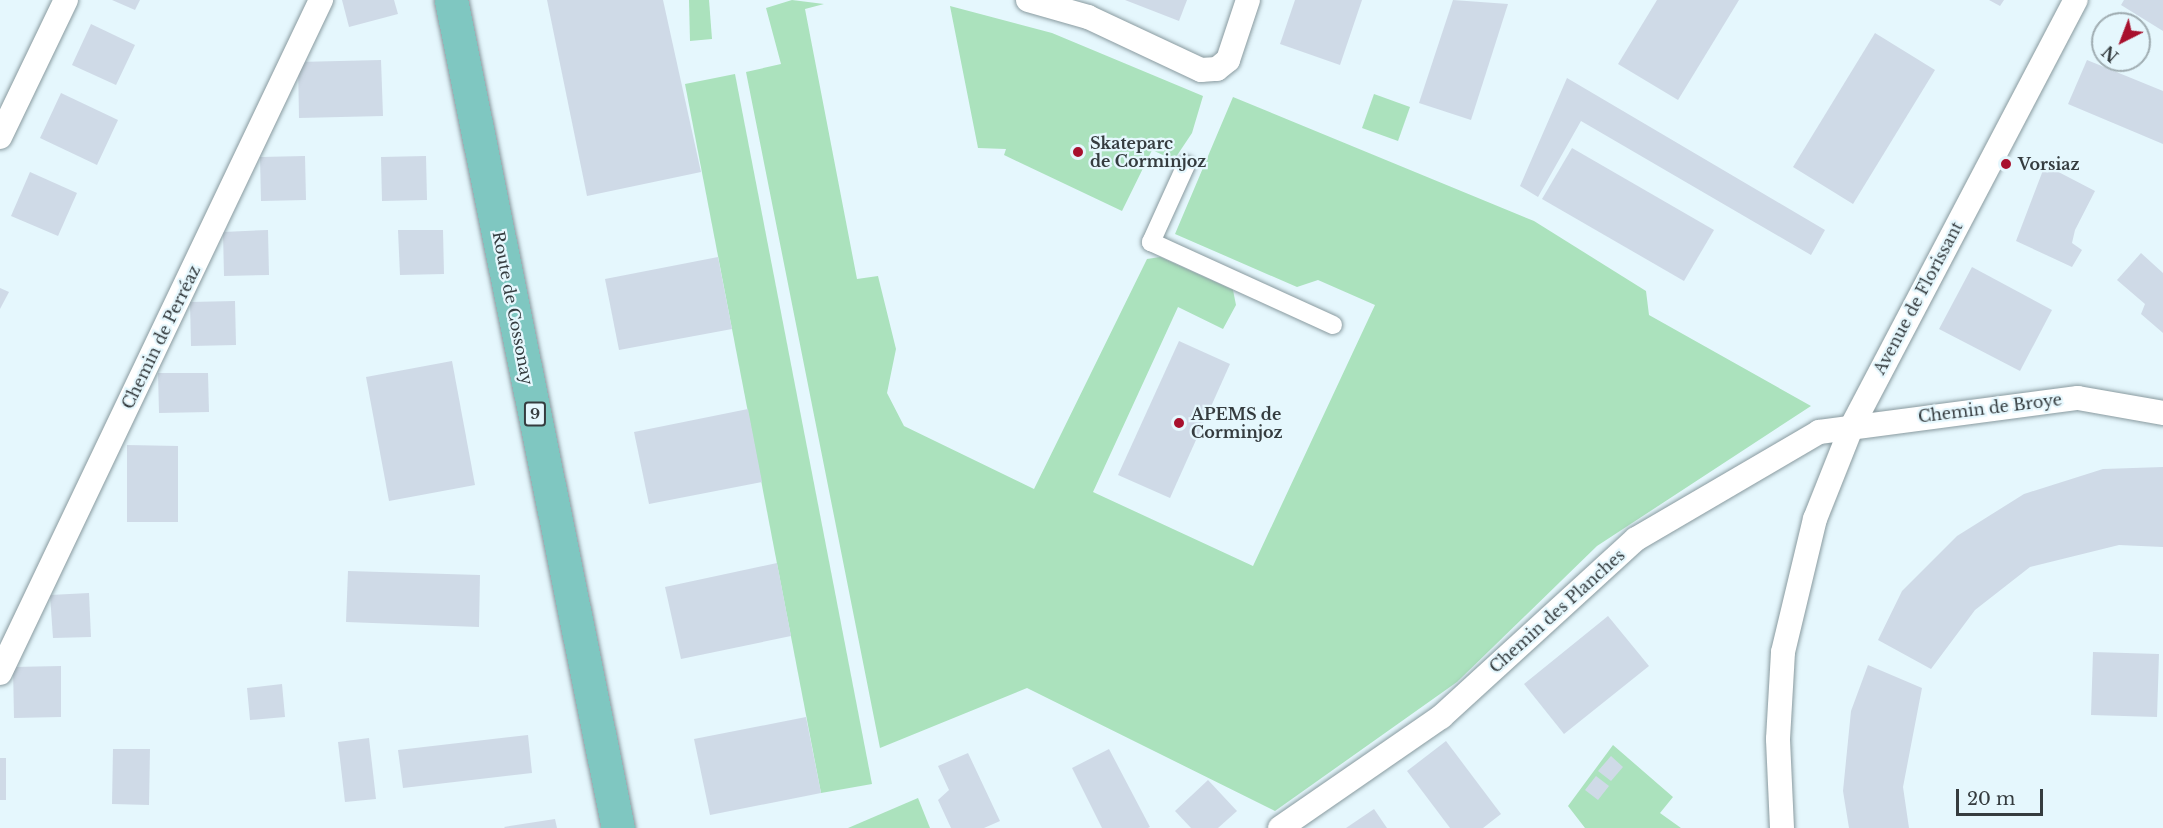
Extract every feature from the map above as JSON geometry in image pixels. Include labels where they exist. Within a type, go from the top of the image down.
[{"type":"main road","name":"Route de Cossonay","points":[[451,0],[618,828]]},
{"type":"street","points":[[0,136],[66,0]]},
{"type":"street","name":"Chemin de Perréaz","points":[[0,673],[321,0]]},
{"type":"street","points":[[1028,0],[1088,17],[1201,70],[1217,69],[1228,60],[1248,0]]},
{"type":"street","name":"Avenue de Florissant","points":[[1782,828],[1778,695],[1790,609],[1815,519],[1852,426],[2076,0]]},
{"type":"street","points":[[1186,165],[1151,242],[1333,325]]},
{"type":"street","name":"Chemin de Broye","points":[[1852,426],[2078,398],[2163,412]]},
{"type":"street","name":"Chemin des Planches","points":[[1280,828],[1441,717],[1636,539],[1819,432],[1852,426]]},
{"type":"green space","points":[[689,0],[709,0],[712,39],[690,41]]},
{"type":"green space","points":[[792,0],[824,4],[805,9],[857,279],[878,276],[896,349],[887,393],[904,426],[1034,489],[1147,259],[1160,257],[1233,290],[1236,305],[1223,329],[1178,307],[1093,492],[1253,566],[1375,305],[1318,280],[1297,287],[1175,234],[1233,97],[1534,221],[1646,291],[1649,315],[1811,406],[1597,546],[1457,682],[1275,811],[1027,688],[880,748],[746,72],[781,64],[766,8]]},
{"type":"green space","points":[[950,6],[1052,33],[1203,96],[1192,133],[1174,160],[1152,150],[1122,211],[1004,155],[1006,149],[978,148]]},
{"type":"green space","points":[[735,74],[872,784],[821,793],[685,84]]},
{"type":"green space","points":[[1374,94],[1410,107],[1398,141],[1362,128]]},
{"type":"green space","points":[[1613,745],[1673,797],[1660,813],[1681,828],[1585,828],[1568,806]]},
{"type":"green space","points":[[918,798],[930,828],[848,828]]},
{"type":"building","points":[[112,0],[140,0],[135,10]]},
{"type":"building","points":[[342,0],[394,0],[398,14],[349,27]]},
{"type":"building","points":[[547,0],[663,0],[701,172],[587,196]]},
{"type":"building","points":[[1125,0],[1187,0],[1179,21]]},
{"type":"building","points":[[1295,0],[1362,0],[1340,65],[1280,44]]},
{"type":"building","points":[[1453,0],[1508,4],[1471,120],[1419,103]]},
{"type":"building","points":[[1657,0],[1739,0],[1678,100],[1618,64]]},
{"type":"building","points":[[1989,0],[2004,0],[2000,6]]},
{"type":"building","points":[[2124,0],[2163,0],[2163,31],[2151,24],[2151,12],[2132,12],[2121,5]]},
{"type":"building","points":[[91,24],[135,45],[116,85],[72,65]]},
{"type":"building","points":[[1875,33],[1935,70],[1853,204],[1793,167]]},
{"type":"building","points":[[381,60],[383,116],[299,118],[298,62]]},
{"type":"building","points":[[2087,60],[2091,62],[2091,72],[2116,72],[2163,91],[2163,144],[2068,104]]},
{"type":"building","points":[[1567,78],[1825,230],[1811,255],[1581,121],[1538,197],[1520,186]]},
{"type":"building","points":[[61,93],[118,120],[97,165],[40,138]]},
{"type":"building","points":[[1572,148],[1714,230],[1684,281],[1542,199]]},
{"type":"building","points":[[305,156],[306,200],[261,201],[260,157]]},
{"type":"building","points":[[426,156],[427,200],[382,201],[381,157]]},
{"type":"building","points":[[2045,165],[2095,191],[2075,230],[2072,243],[2082,250],[2072,267],[2016,241]]},
{"type":"building","points":[[30,172],[77,193],[58,236],[11,216]]},
{"type":"building","points":[[268,230],[269,275],[224,276],[223,232]]},
{"type":"building","points":[[398,230],[443,230],[444,274],[400,275]]},
{"type":"building","points":[[2141,253],[2163,273],[2163,333],[2141,314],[2145,304],[2117,280]]},
{"type":"building","points":[[718,257],[732,329],[619,350],[605,279]]},
{"type":"building","points":[[1972,267],[2052,310],[2020,371],[1939,329]]},
{"type":"building","points":[[0,288],[9,292],[0,309]]},
{"type":"building","points":[[235,301],[236,345],[191,346],[190,302]]},
{"type":"building","points":[[1179,341],[1230,364],[1170,498],[1118,475]]},
{"type":"building","points":[[452,361],[475,485],[389,501],[366,377]]},
{"type":"building","points":[[158,373],[208,373],[209,412],[159,413]]},
{"type":"building","points":[[748,409],[762,482],[649,504],[634,432]]},
{"type":"building","points":[[127,445],[178,446],[178,522],[127,522]]},
{"type":"building","points":[[2163,467],[2163,547],[2119,545],[2030,567],[1975,610],[1931,669],[1878,640],[1902,591],[1957,536],[2024,494],[2103,469]]},
{"type":"building","points":[[777,563],[791,636],[681,659],[665,587]]},
{"type":"building","points":[[348,571],[480,575],[479,627],[346,622]]},
{"type":"building","points":[[89,593],[91,637],[53,638],[50,595]]},
{"type":"building","points":[[1608,616],[1649,666],[1564,734],[1524,684]]},
{"type":"building","points":[[2093,652],[2159,654],[2157,717],[2091,715]]},
{"type":"building","points":[[1868,665],[1922,688],[1903,787],[1909,828],[1849,828],[1843,791],[1851,711]]},
{"type":"building","points":[[61,666],[61,717],[14,718],[13,667]]},
{"type":"building","points":[[282,684],[285,717],[250,720],[247,688]]},
{"type":"building","points":[[806,717],[821,793],[710,815],[694,739]]},
{"type":"building","points":[[528,735],[532,773],[403,788],[398,750]]},
{"type":"building","points":[[369,738],[376,799],[345,802],[338,742]]},
{"type":"building","points":[[1446,741],[1501,814],[1483,828],[1450,828],[1407,771]]},
{"type":"building","points":[[113,749],[150,749],[149,805],[112,804]]},
{"type":"building","points":[[1109,749],[1150,827],[1102,828],[1072,768]]},
{"type":"building","points":[[968,753],[1000,821],[984,828],[951,828],[938,800],[949,790],[938,766]]},
{"type":"building","points":[[1611,756],[1623,767],[1611,781],[1598,771]]},
{"type":"building","points":[[0,758],[6,758],[6,800],[0,800]]},
{"type":"building","points":[[1596,776],[1609,786],[1598,800],[1585,790]]},
{"type":"building","points":[[1208,780],[1237,811],[1218,828],[1191,828],[1175,811]]},
{"type":"building","points":[[1374,809],[1387,828],[1346,828]]},
{"type":"building","points":[[555,819],[557,828],[504,827]]},
{"type":"place","name":"Skateparc de Corminjoz","points":[[1078,152]]},
{"type":"place","name":"Vorsiaz","points":[[2006,164]]},
{"type":"place","name":"APEMS de Corminjoz","points":[[1179,423]]}]
